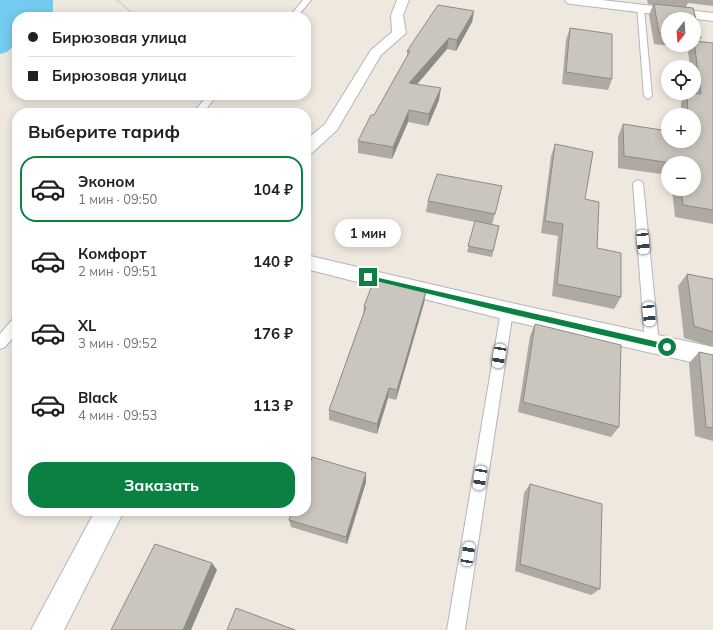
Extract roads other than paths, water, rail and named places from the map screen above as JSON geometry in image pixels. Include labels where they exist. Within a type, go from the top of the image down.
[{"type":"street","points":[[311,144],[331,127],[376,53],[399,33],[397,15],[403,0]]},
{"type":"street","points":[[571,0],[673,12]]},
{"type":"street","points":[[694,0],[696,12]]},
{"type":"street","points":[[701,16],[713,17]]},
{"type":"street","points":[[311,263],[507,311],[713,357]]},
{"type":"street","points":[[47,630],[107,516]]},
{"type":"lane","points":[[297,12],[307,0]]},
{"type":"lane","points":[[640,8],[648,96]]},
{"type":"lane","points":[[202,108],[209,100]]},
{"type":"lane","points":[[638,183],[652,344]]},
{"type":"lane","points":[[456,630],[507,311]]},
{"type":"lane","points":[[0,343],[12,330]]},
{"type":"water","points":[[0,0],[53,0],[53,12],[12,12],[12,48],[7,52],[0,54]]}]
